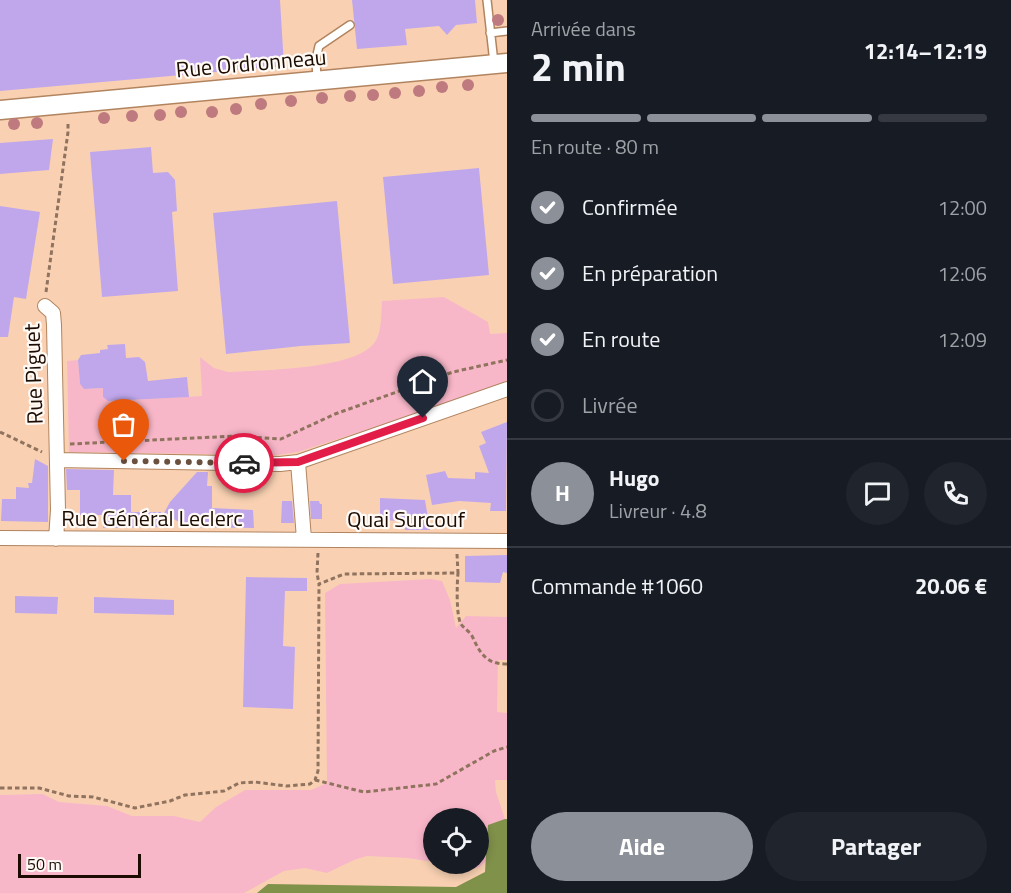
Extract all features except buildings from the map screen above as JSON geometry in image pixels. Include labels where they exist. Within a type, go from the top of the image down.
[{"type":"street","name":"Rue Ordronneau","points":[[0,110],[500,63]]},
{"type":"street","name":"Rue Piguet","points":[[45,306],[53,312],[54,325],[57,444],[56,539]]},
{"type":"street","points":[[57,460],[280,464],[298,462],[507,389]]},
{"type":"street","points":[[298,462],[304,539]]},
{"type":"street","name":"Rue Général Leclerc","points":[[0,538],[304,539]]},
{"type":"street","name":"Quai Surcouf","points":[[304,539],[507,541]]},
{"type":"lane","points":[[487,0],[490,33],[500,63]]},
{"type":"lane","points":[[317,81],[316,59],[319,46],[350,25]]},
{"type":"lane","points":[[490,33],[507,31]]},
{"type":"path","name":"Rue Piguet","points":[[45,306],[68,132],[67,104]]},
{"type":"path","points":[[57,444],[236,436],[281,439],[335,414],[453,372],[507,360]]},
{"type":"path","points":[[0,432],[57,460]]},
{"type":"path","points":[[0,788],[39,788],[69,796],[93,797],[135,808],[170,801],[185,795],[224,791],[239,783],[255,782],[286,786],[310,784],[315,780],[318,771],[318,559]]},
{"type":"path","points":[[319,584],[344,573],[458,573],[457,600],[460,623],[473,636],[476,646],[485,659],[496,664],[507,664]]},
{"type":"path","points":[[315,780],[364,792],[436,784],[494,751],[507,747]]},
{"type":"shaded area","points":[[444,297],[488,322],[490,334],[507,333],[507,384],[298,452],[278,455],[69,452],[67,361],[78,360],[80,384],[84,389],[103,388],[103,397],[109,401],[202,396],[200,357],[214,368],[228,372],[284,369],[329,363],[365,351],[375,342],[380,328],[382,301]]},
{"type":"shaded area","points":[[431,579],[442,581],[450,600],[456,628],[466,616],[507,617],[507,660],[498,660],[497,712],[507,713],[507,780],[495,780],[496,792],[505,819],[497,852],[489,859],[489,808],[423,808],[423,860],[367,856],[327,873],[305,868],[284,871],[244,893],[0,893],[0,795],[43,794],[59,802],[107,806],[132,816],[174,816],[200,822],[216,807],[245,790],[311,790],[327,783],[325,593],[340,584]]},
{"type":"shaded area","points":[[507,819],[507,893],[257,893],[268,884],[456,887],[481,874],[489,874],[489,825]]},
{"type":"way so far","points":[[124,461],[244,463]]},
{"type":"route","points":[[244,463],[298,462],[423,418]]}]
